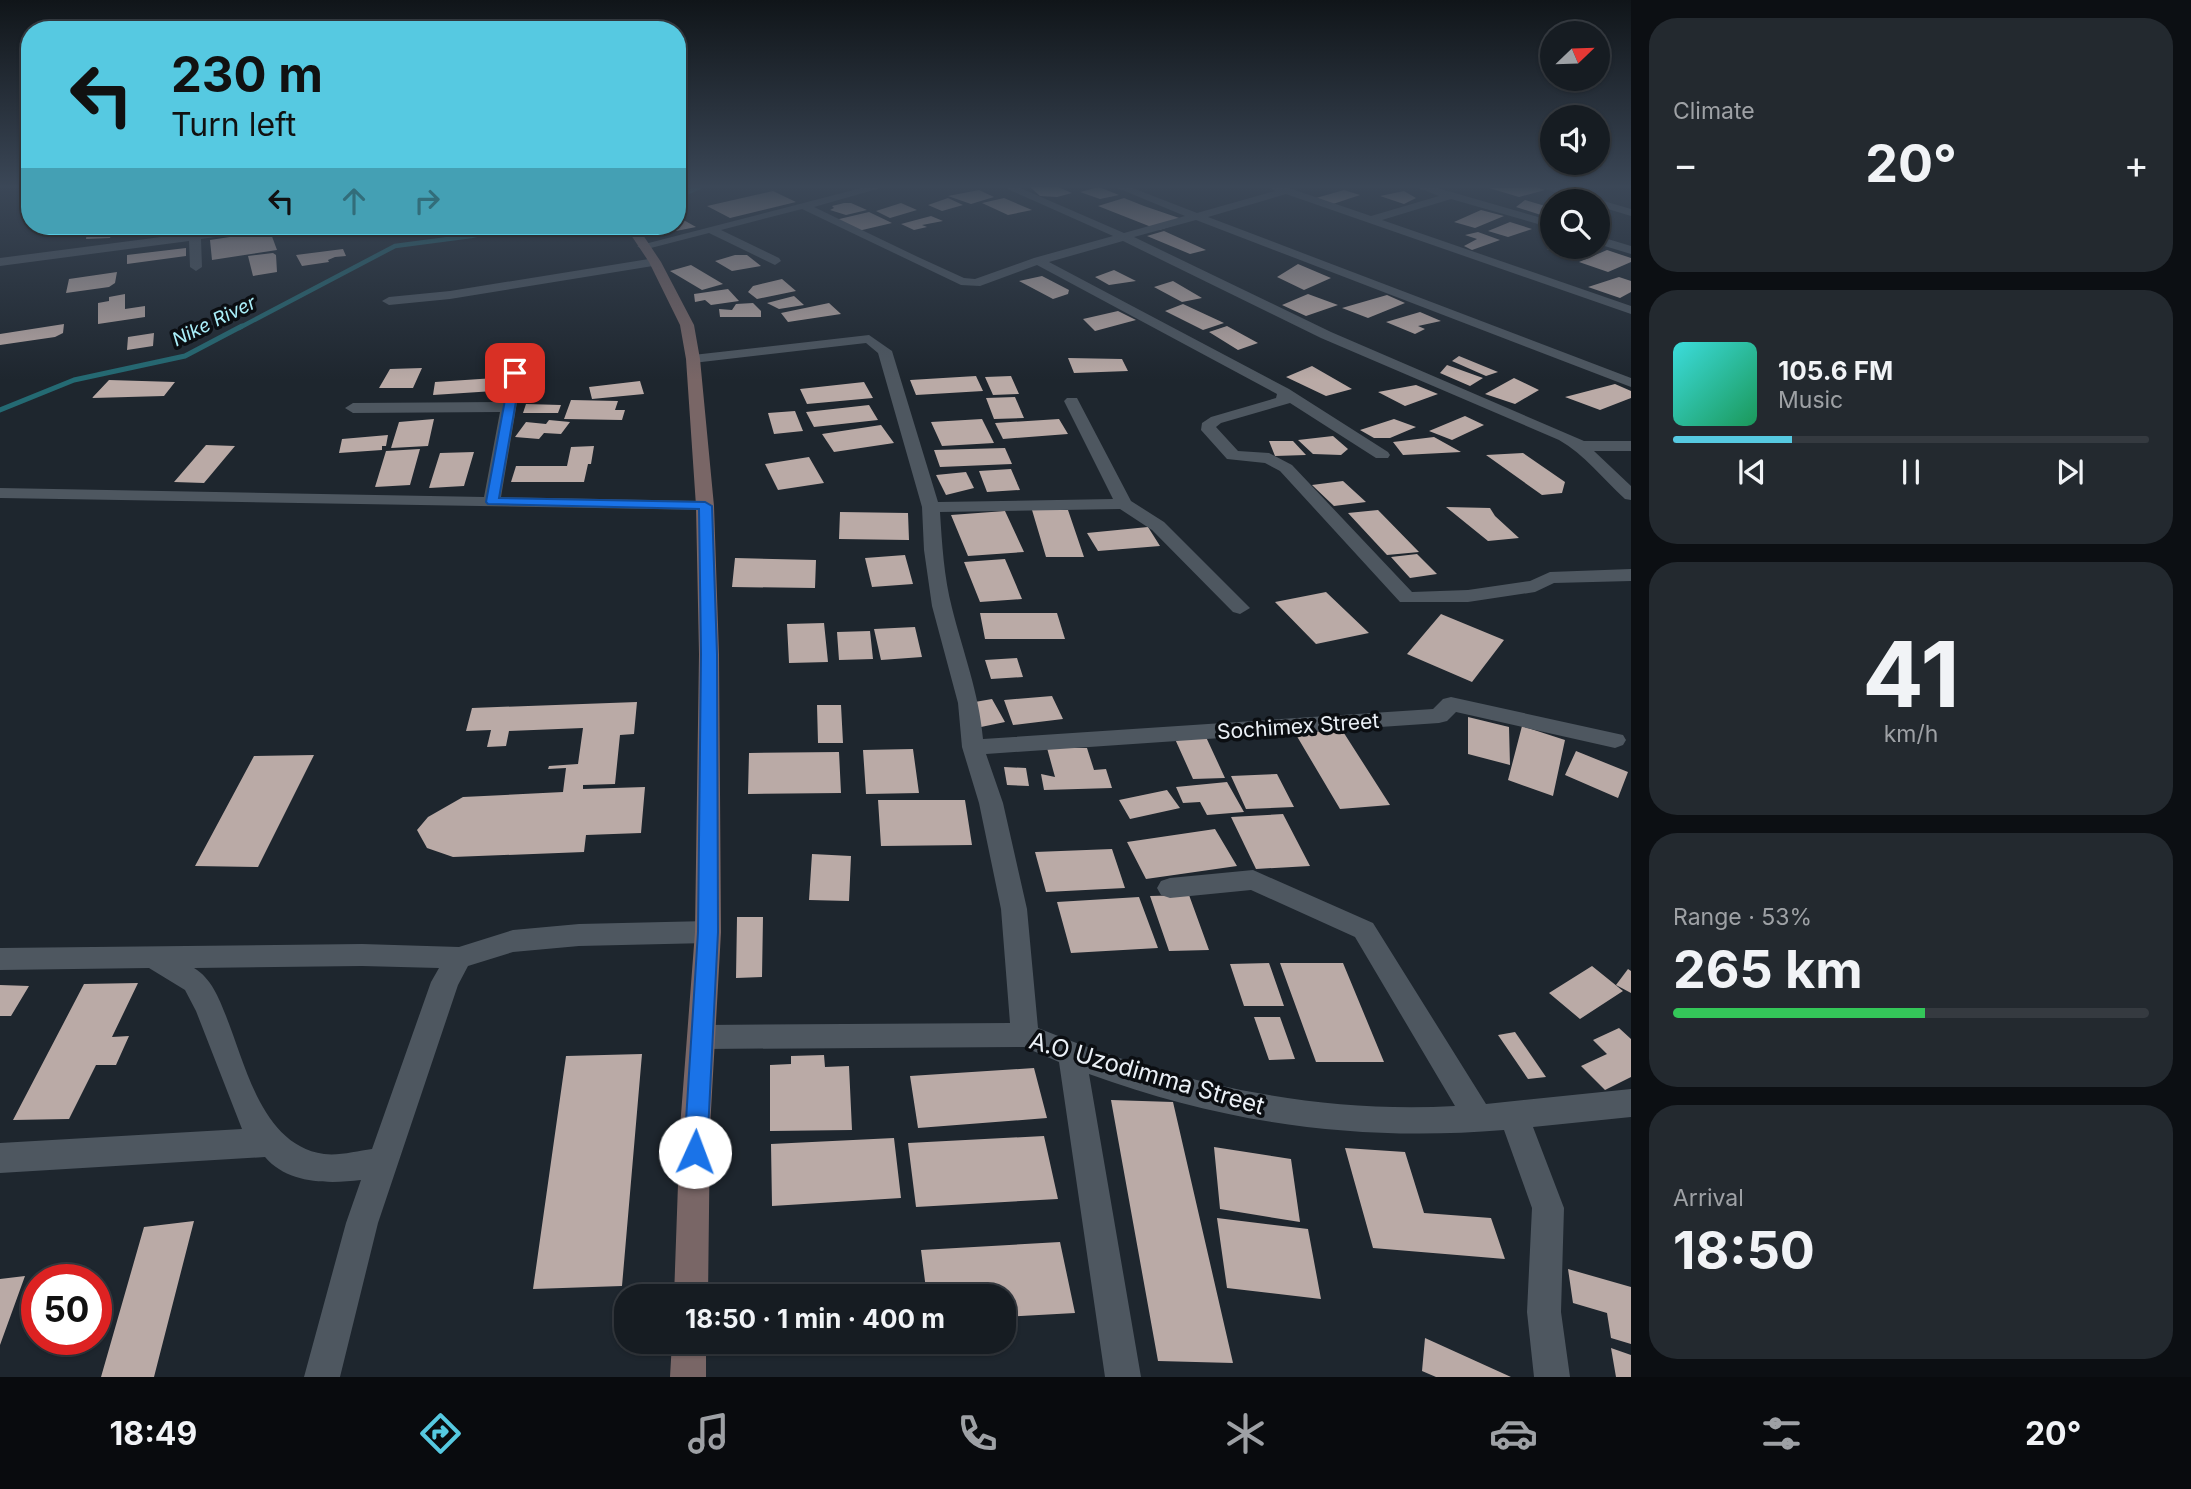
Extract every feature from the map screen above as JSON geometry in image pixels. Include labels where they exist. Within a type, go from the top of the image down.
[{"type":"main road","points":[[647,251],[687,325],[693,359],[705,506],[709,654],[708,932],[695,1128],[691,1284]]},
{"type":"main road","points":[[688,1377],[689,1354]]},
{"type":"street","points":[[0,262],[91,251]]},
{"type":"street","points":[[196,251],[196,267]]},
{"type":"street","points":[[389,301],[450,295],[656,251]]},
{"type":"street","points":[[755,251],[775,261]]},
{"type":"street","points":[[894,251],[968,283],[980,282],[1073,251]]},
{"type":"street","points":[[1153,251],[1326,335],[1581,446],[1631,446]]},
{"type":"street","points":[[1289,251],[1631,383]]},
{"type":"street","points":[[1461,251],[1631,310]]},
{"type":"street","points":[[1038,261],[1284,392],[1382,455]]},
{"type":"street","points":[[693,359],[869,339],[885,351],[931,507],[933,550],[942,606],[968,702],[973,747],[991,803],[1014,909],[1026,1035]]},
{"type":"street","points":[[492,502],[515,373]]},
{"type":"street","points":[[1284,392],[1283,401],[1216,420],[1208,426],[1209,430],[1233,456],[1269,458],[1286,468],[1407,598],[1468,596],[1535,586],[1550,578],[1631,575]]},
{"type":"street","points":[[1072,401],[1125,504],[1158,526],[1240,608]]},
{"type":"street","points":[[353,408],[509,407]]},
{"type":"street","points":[[1581,446],[1598,466],[1631,495]]},
{"type":"street","points":[[0,493],[705,506]]},
{"type":"street","points":[[931,507],[1125,504]]},
{"type":"street","name":"Sochimex Street","points":[[973,747],[1439,716],[1451,704],[1615,740]]},
{"type":"street","points":[[1170,888],[1253,880],[1364,930],[1478,1118]]},
{"type":"street","points":[[0,959],[362,955],[459,958],[513,941],[579,935],[708,932]]},
{"type":"street","points":[[322,1377],[362,1223],[445,982],[459,958]]},
{"type":"street","points":[[156,959],[195,982],[209,1008],[254,1122],[282,1154],[326,1169],[384,1163]]},
{"type":"street","name":"A.O Uzodimma Street","points":[[703,1037],[1026,1035],[1072,1056],[1200,1094],[1284,1113],[1385,1121],[1478,1118],[1631,1103]]},
{"type":"street","points":[[1072,1056],[1123,1377]]},
{"type":"street","points":[[1513,1114],[1548,1208],[1544,1312],[1552,1377]]},
{"type":"street","points":[[0,1158],[270,1142]]},
{"type":"building","points":[[186,251],[186,256],[127,264],[127,255]]},
{"type":"building","points":[[211,251],[269,251],[212,260]]},
{"type":"building","points":[[344,251],[346,256],[302,266],[296,255]]},
{"type":"building","points":[[1610,251],[1631,258],[1631,262],[1608,272],[1579,262],[1586,259],[1610,259]]},
{"type":"building","points":[[273,253],[276,255],[277,272],[253,276],[248,256]]},
{"type":"building","points":[[735,255],[747,255],[761,266],[732,271],[715,261]]},
{"type":"building","points":[[1298,264],[1331,278],[1304,290],[1277,277]]},
{"type":"building","points":[[691,265],[723,284],[702,290],[670,271]]},
{"type":"building","points":[[1114,270],[1136,281],[1109,285],[1095,277]]},
{"type":"building","points":[[117,272],[115,283],[109,287],[66,293],[69,279]]},
{"type":"building","points":[[1042,276],[1069,290],[1068,294],[1053,299],[1019,281]]},
{"type":"building","points":[[1619,277],[1631,281],[1631,292],[1620,298],[1588,287]]},
{"type":"building","points":[[782,279],[796,291],[757,299],[748,292],[753,286]]},
{"type":"building","points":[[1173,281],[1202,298],[1182,302],[1154,287]]},
{"type":"building","points":[[728,289],[739,301],[711,305],[705,300],[695,302],[694,294]]},
{"type":"building","points":[[125,294],[125,309],[145,306],[145,317],[98,324],[98,303],[109,301],[109,297]]},
{"type":"building","points":[[1308,294],[1338,305],[1306,316],[1282,305]]},
{"type":"building","points":[[1387,295],[1405,303],[1368,318],[1342,308]]},
{"type":"building","points":[[794,296],[804,305],[779,309],[767,303]]},
{"type":"building","points":[[753,303],[761,311],[761,317],[720,317],[719,309],[732,310],[736,304]]},
{"type":"building","points":[[829,303],[841,314],[788,322],[781,313]]},
{"type":"building","points":[[1183,304],[1224,323],[1203,330],[1165,311]]},
{"type":"building","points":[[1118,311],[1136,320],[1095,331],[1083,319]]},
{"type":"building","points":[[1420,312],[1441,321],[1418,326],[1425,329],[1415,334],[1386,322]]},
{"type":"building","points":[[64,324],[63,333],[55,337],[0,345],[0,334]]},
{"type":"building","points":[[1227,326],[1258,343],[1238,350],[1209,332]]},
{"type":"building","points":[[154,333],[153,346],[127,350],[128,337]]},
{"type":"building","points":[[1459,356],[1498,372],[1486,376],[1452,361]]},
{"type":"building","points":[[1068,358],[1122,359],[1128,371],[1074,373]]},
{"type":"building","points":[[1447,365],[1483,378],[1470,386],[1440,373]]},
{"type":"building","points":[[1312,366],[1352,389],[1326,396],[1286,377]]},
{"type":"building","points":[[422,368],[413,388],[379,388],[390,369]]},
{"type":"building","points":[[976,376],[983,391],[916,395],[910,380]]},
{"type":"building","points":[[1011,376],[1019,394],[993,395],[985,377]]},
{"type":"building","points":[[495,378],[494,391],[433,395],[435,382]]},
{"type":"building","points":[[1514,378],[1539,390],[1515,404],[1485,394]]},
{"type":"building","points":[[109,380],[175,382],[164,396],[92,398]]},
{"type":"building","points":[[640,381],[644,394],[592,399],[589,387]]},
{"type":"building","points":[[864,382],[873,398],[807,404],[800,389]]},
{"type":"building","points":[[1615,384],[1631,391],[1631,398],[1600,410],[1565,397]]},
{"type":"building","points":[[1416,385],[1438,394],[1405,406],[1378,392]]},
{"type":"building","points":[[1015,397],[1024,418],[994,419],[986,398]]},
{"type":"building","points":[[571,400],[618,401],[615,410],[625,410],[622,420],[564,419]]},
{"type":"building","points":[[526,404],[561,405],[558,413],[523,413]]},
{"type":"building","points":[[869,405],[878,420],[814,427],[806,412]]},
{"type":"building","points":[[795,411],[803,431],[774,434],[768,413]]},
{"type":"building","points":[[1465,416],[1484,425],[1452,440],[1429,431]]},
{"type":"building","points":[[434,419],[428,446],[391,448],[399,422]]},
{"type":"building","points":[[982,419],[994,443],[942,446],[931,422]]},
{"type":"building","points":[[1059,419],[1068,434],[1003,439],[995,423]]},
{"type":"building","points":[[1394,419],[1416,427],[1390,438],[1374,438],[1360,430]]},
{"type":"building","points":[[549,420],[570,422],[561,434],[544,433],[539,439],[515,437],[526,422],[546,424]]},
{"type":"building","points":[[881,425],[894,443],[834,452],[822,434]]},
{"type":"building","points":[[388,435],[386,446],[382,446],[382,450],[339,453],[342,439]]},
{"type":"building","points":[[1333,436],[1348,449],[1341,455],[1313,454],[1298,440]]},
{"type":"building","points":[[1434,437],[1461,452],[1403,455],[1393,442]]},
{"type":"building","points":[[1269,441],[1293,441],[1306,455],[1275,456]]},
{"type":"building","points":[[206,445],[235,446],[204,483],[174,482]]},
{"type":"building","points":[[594,446],[584,482],[511,482],[516,466],[567,466],[571,447]]},
{"type":"building","points":[[1005,448],[1012,464],[940,467],[934,450]]},
{"type":"building","points":[[420,449],[410,485],[375,487],[386,451]]},
{"type":"building","points":[[474,452],[464,486],[429,488],[440,453]]},
{"type":"building","points":[[1523,453],[1565,482],[1562,493],[1542,495],[1486,455]]},
{"type":"building","points":[[809,457],[824,483],[778,490],[765,464]]},
{"type":"building","points":[[1011,469],[1020,490],[987,492],[979,471]]},
{"type":"building","points":[[966,472],[974,488],[946,495],[936,475]]},
{"type":"building","points":[[1343,481],[1366,502],[1334,506],[1312,485]]},
{"type":"building","points":[[1446,507],[1490,508],[1519,538],[1488,541]]},
{"type":"building","points":[[1032,510],[1068,510],[1084,557],[1046,557]]},
{"type":"building","points":[[1378,510],[1419,552],[1387,555],[1348,513]]},
{"type":"building","points":[[1005,511],[1024,552],[968,556],[951,515]]},
{"type":"building","points":[[840,512],[908,513],[909,540],[839,539]]},
{"type":"building","points":[[1148,527],[1160,546],[1098,551],[1087,533]]},
{"type":"building","points":[[1417,554],[1437,574],[1410,578],[1391,557]]},
{"type":"building","points":[[905,555],[913,584],[872,587],[865,558]]},
{"type":"building","points":[[735,558],[816,560],[815,588],[732,587]]},
{"type":"building","points":[[1005,559],[1022,599],[980,602],[964,562]]},
{"type":"building","points":[[1326,592],[1369,633],[1316,644],[1275,602]]},
{"type":"building","points":[[980,613],[1057,613],[1065,639],[985,639]]},
{"type":"building","points":[[1441,614],[1504,640],[1472,682],[1407,654]]},
{"type":"building","points":[[824,623],[828,662],[789,663],[787,624]]},
{"type":"building","points":[[915,627],[922,657],[881,660],[874,629]]},
{"type":"building","points":[[870,631],[873,659],[839,660],[837,632]]},
{"type":"building","points":[[1017,658],[1023,677],[991,679],[985,660]]},
{"type":"building","points":[[1052,696],[1063,719],[1013,725],[1004,700]]},
{"type":"building","points":[[992,699],[1005,722],[981,727],[969,703]]},
{"type":"building","points":[[637,702],[634,734],[620,735],[615,784],[583,785],[583,789],[645,787],[641,833],[586,835],[584,852],[453,857],[427,848],[417,830],[428,817],[463,797],[563,792],[566,768],[548,769],[549,766],[578,764],[583,728],[509,731],[506,746],[487,747],[491,730],[466,731],[472,708]]},
{"type":"building","points":[[817,705],[841,705],[843,743],[818,743]]},
{"type":"building","points":[[1468,717],[1509,727],[1510,765],[1468,754]]},
{"type":"building","points":[[1522,726],[1565,740],[1553,796],[1508,780]]},
{"type":"building","points":[[1342,730],[1390,805],[1340,809],[1295,733]]},
{"type":"building","points":[[1206,737],[1225,778],[1193,779],[1175,739]]},
{"type":"building","points":[[1047,748],[1087,748],[1094,770],[1106,769],[1112,788],[1044,790],[1041,774],[1055,777]]},
{"type":"building","points":[[913,749],[919,793],[866,794],[863,750]]},
{"type":"building","points":[[1576,751],[1628,772],[1618,798],[1565,775]]},
{"type":"building","points":[[839,752],[841,793],[748,794],[749,753]]},
{"type":"building","points":[[314,755],[258,867],[195,866],[254,756]]},
{"type":"building","points":[[1004,767],[1026,768],[1029,786],[1007,785]]},
{"type":"building","points":[[1277,774],[1294,807],[1246,809],[1231,776]]},
{"type":"building","points":[[1227,782],[1244,812],[1207,815],[1200,802],[1183,803],[1176,787]]},
{"type":"building","points":[[1167,790],[1180,808],[1130,819],[1119,800]]},
{"type":"building","points":[[878,800],[965,800],[972,845],[881,846]]},
{"type":"building","points":[[1283,814],[1310,866],[1256,869],[1231,817]]},
{"type":"building","points":[[1215,829],[1237,866],[1146,879],[1127,842]]},
{"type":"building","points":[[1112,849],[1125,888],[1046,892],[1035,852]]},
{"type":"building","points":[[812,854],[851,856],[849,901],[809,900]]},
{"type":"building","points":[[1189,895],[1209,950],[1169,951],[1150,896]]},
{"type":"building","points":[[1139,897],[1158,948],[1071,953],[1057,902]]},
{"type":"building","points":[[737,917],[763,917],[762,977],[736,978]]},
{"type":"building","points":[[1269,963],[1284,1006],[1244,1006],[1230,964]]},
{"type":"building","points":[[1280,963],[1343,963],[1384,1062],[1316,1062]]},
{"type":"building","points":[[1592,966],[1623,991],[1580,1019],[1549,993]]},
{"type":"building","points":[[1628,969],[1631,971],[1631,993],[1616,985]]},
{"type":"building","points":[[138,983],[112,1037],[129,1036],[116,1065],[96,1065],[69,1119],[13,1120],[84,984]]},
{"type":"building","points":[[0,985],[29,986],[11,1016],[0,1016]]},
{"type":"building","points":[[1254,1017],[1280,1017],[1295,1059],[1269,1060]]},
{"type":"building","points":[[1619,1028],[1631,1039],[1631,1077],[1605,1090],[1581,1066],[1607,1054],[1593,1040]]},
{"type":"building","points":[[1515,1032],[1546,1077],[1528,1079],[1498,1035]]},
{"type":"building","points":[[642,1054],[622,1284],[533,1289],[566,1056]]},
{"type":"building","points":[[824,1055],[825,1067],[849,1066],[852,1130],[770,1131],[770,1065],[791,1064],[791,1056]]},
{"type":"building","points":[[1034,1068],[1047,1118],[918,1128],[910,1076]]},
{"type":"building","points":[[1111,1100],[1173,1102],[1233,1363],[1158,1361]]},
{"type":"building","points":[[1044,1136],[1058,1199],[916,1207],[908,1143]]},
{"type":"building","points":[[894,1138],[901,1198],[772,1206],[771,1144]]},
{"type":"building","points":[[1214,1147],[1291,1159],[1300,1222],[1220,1209]]},
{"type":"building","points":[[1345,1148],[1405,1152],[1424,1213],[1491,1218],[1505,1259],[1373,1248]]},
{"type":"building","points":[[1217,1218],[1308,1229],[1321,1299],[1227,1288]]},
{"type":"building","points":[[194,1221],[154,1377],[101,1377],[107,1355],[112,1355],[112,1339],[144,1227]]},
{"type":"building","points":[[1060,1242],[1075,1313],[1016,1316],[1016,1284],[925,1284],[921,1250]]},
{"type":"building","points":[[1568,1269],[1631,1287],[1631,1344],[1611,1338],[1607,1313],[1573,1303]]},
{"type":"building","points":[[21,1276],[21,1287],[0,1345],[0,1279]]},
{"type":"building","points":[[1425,1338],[1511,1377],[1436,1377],[1422,1371]]},
{"type":"building","points":[[1611,1348],[1631,1355],[1631,1377],[1616,1377]]},
{"type":"waterway","name":"Nike River","points":[[239,328],[385,251]]},
{"type":"waterway","name":"Nike River","points":[[0,410],[74,380],[185,356],[242,326]]},
{"type":"route","points":[[515,373],[492,502],[705,506],[709,654],[708,932],[695,1152]]}]
